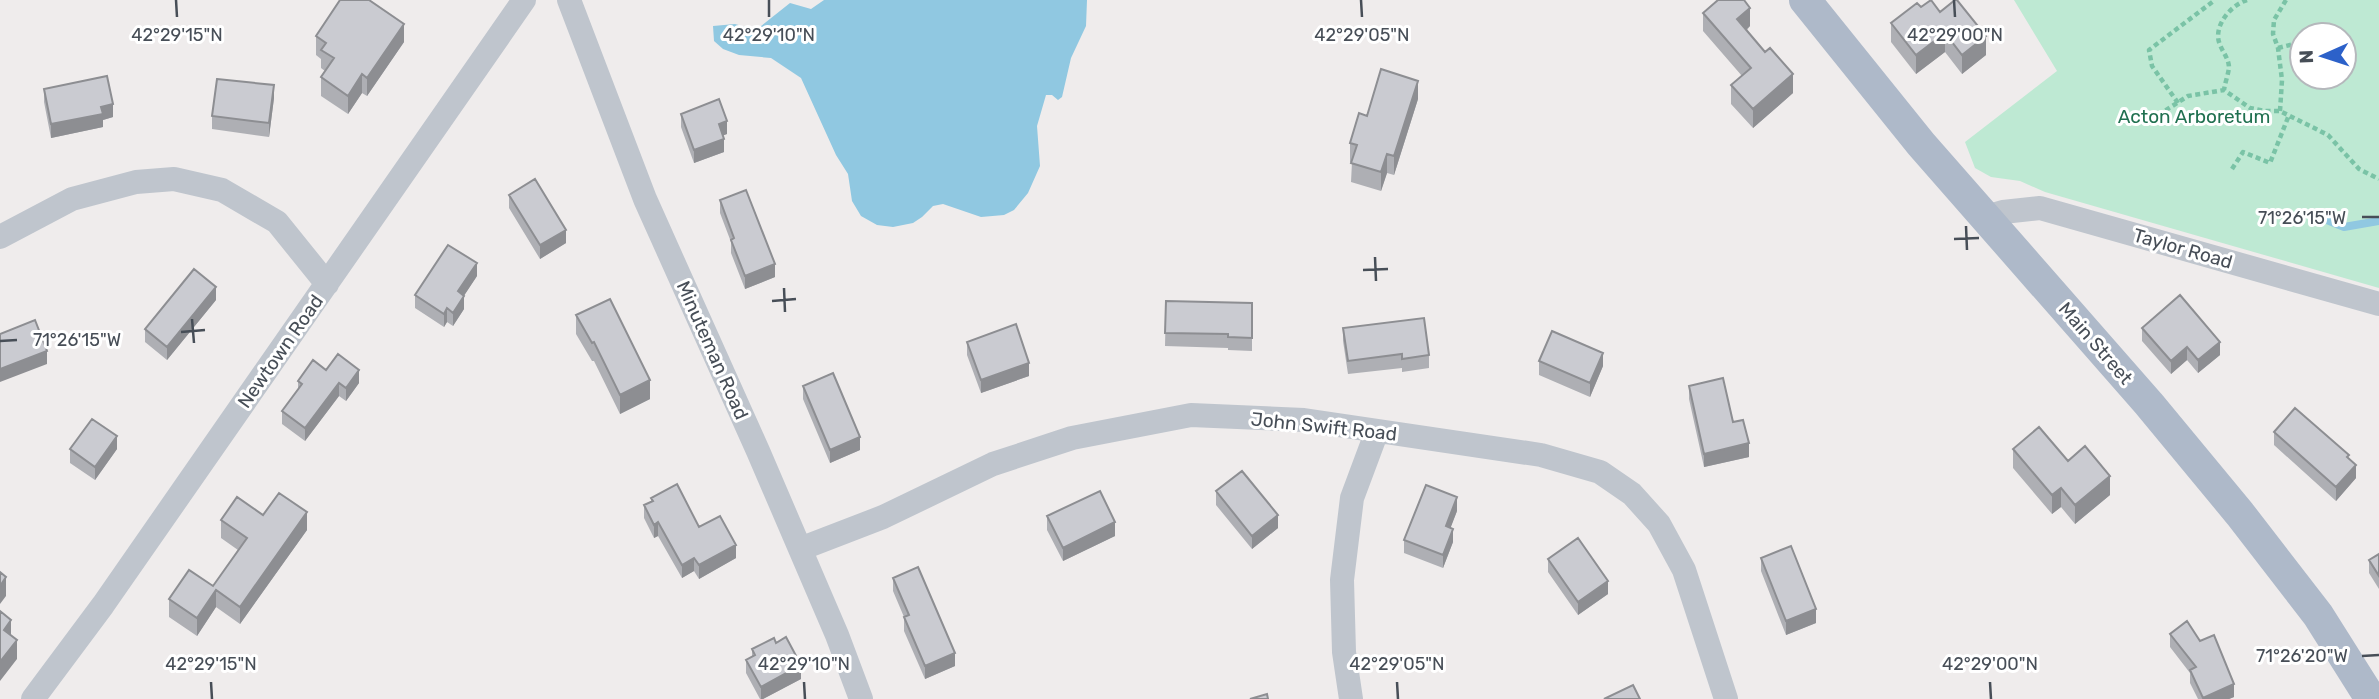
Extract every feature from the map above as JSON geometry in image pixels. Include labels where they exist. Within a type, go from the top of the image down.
[{"type":"main road","name":"Main Street","points":[[1805,0],[1921,144],[2149,404],[2240,513],[2318,615],[2371,699]]},
{"type":"street","name":"Newtown Road","points":[[33,699],[103,605],[524,0]]},
{"type":"street","name":"Minuteman Road","points":[[569,0],[645,199],[800,549],[861,699]]},
{"type":"street","points":[[0,237],[72,200],[136,181],[174,180],[222,190],[276,222],[327,284]]},
{"type":"street","name":"Taylor Road","points":[[1986,217],[2003,212],[2040,208],[2379,304]]},
{"type":"street","name":"John Swift Road","points":[[800,549],[883,517],[993,464],[1072,438],[1191,415],[1304,420],[1541,455],[1600,472],[1632,494],[1660,524],[1684,569],[1726,699]]},
{"type":"street","points":[[1351,699],[1344,652],[1342,580],[1352,498],[1377,431]]},
{"type":"path","points":[[2178,103],[2152,66],[2149,50],[2215,0]]},
{"type":"path","points":[[2224,90],[2229,67],[2218,38],[2221,23],[2231,9],[2247,0]]},
{"type":"path","points":[[2280,111],[2281,80],[2278,48],[2273,34],[2274,20],[2286,0]]},
{"type":"path","points":[[2278,48],[2288,46]]},
{"type":"path","points":[[2144,124],[2188,96],[2224,90],[2250,108],[2280,111],[2328,135],[2359,169],[2379,179]]},
{"type":"path","points":[[2232,169],[2243,152],[2270,163],[2289,115]]},
{"type":"green space","name":"Acton Arboretum","points":[[2014,0],[2379,0],[2379,288],[2045,192],[2020,181],[1991,177],[1975,168],[1965,142],[2057,71]]},
{"type":"water","points":[[824,0],[1087,0],[1086,26],[1071,58],[1062,97],[1058,100],[1052,95],[1046,95],[1037,126],[1040,166],[1028,193],[1014,210],[1004,215],[981,217],[943,204],[933,206],[913,223],[893,227],[877,225],[861,216],[852,201],[848,174],[836,155],[801,78],[771,58],[739,55],[723,49],[714,41],[713,26],[735,24],[756,30],[790,3],[811,9]]},
{"type":"building","points":[[340,0],[369,0],[404,24],[367,78],[362,74],[348,96],[321,77],[334,58],[321,50],[326,43],[316,36]]},
{"type":"building","points":[[1718,0],[1744,0],[1750,8],[1737,19],[1765,52],[1770,48],[1793,74],[1753,109],[1731,85],[1751,68],[1703,13]]},
{"type":"building","points":[[1931,0],[1940,12],[1957,0],[1986,36],[1962,55],[1945,33],[1916,55],[1891,23],[1917,3],[1921,7]]},
{"type":"building","points":[[1381,69],[1418,81],[1394,156],[1387,154],[1381,172],[1351,163],[1357,145],[1350,143],[1359,113],[1367,116]]},
{"type":"building","points":[[107,76],[113,104],[101,107],[103,114],[51,124],[44,89]]},
{"type":"building","points":[[217,79],[274,85],[269,123],[212,116]]},
{"type":"building","points":[[719,99],[727,121],[719,124],[724,139],[694,150],[681,114]]},
{"type":"building","points":[[535,179],[566,230],[540,245],[509,195]]},
{"type":"building","points":[[746,190],[775,264],[745,276],[720,200]]},
{"type":"building","points":[[448,245],[477,263],[458,291],[464,296],[453,313],[447,308],[444,314],[415,295]]},
{"type":"building","points":[[194,269],[216,287],[167,347],[145,329]]},
{"type":"building","points":[[2180,295],[2220,342],[2198,360],[2187,347],[2171,361],[2142,328]]},
{"type":"building","points":[[610,299],[650,380],[620,395],[594,342],[592,343],[576,315]]},
{"type":"building","points":[[1166,301],[1252,303],[1252,338],[1228,337],[1228,334],[1165,333]]},
{"type":"building","points":[[1424,318],[1429,355],[1402,359],[1402,354],[1348,361],[1343,328]]},
{"type":"building","points":[[35,320],[47,351],[0,369],[0,334]]},
{"type":"building","points":[[1016,324],[1029,363],[981,380],[967,342]]},
{"type":"building","points":[[1552,331],[1603,353],[1590,383],[1539,361]]},
{"type":"building","points":[[338,354],[359,370],[346,388],[339,383],[305,428],[282,411],[302,384],[298,381],[313,360],[326,370]]},
{"type":"building","points":[[833,373],[860,437],[830,450],[803,386]]},
{"type":"building","points":[[1723,378],[1733,422],[1743,420],[1749,443],[1704,454],[1689,386]]},
{"type":"building","points":[[2295,408],[2349,455],[2347,457],[2356,465],[2336,487],[2274,432]]},
{"type":"building","points":[[92,419],[117,436],[95,467],[70,449]]},
{"type":"building","points":[[2039,427],[2068,461],[2085,446],[2110,476],[2075,505],[2061,488],[2052,495],[2013,449]]},
{"type":"building","points":[[1242,471],[1278,515],[1252,536],[1216,491]]},
{"type":"building","points":[[677,484],[699,527],[720,516],[736,545],[699,565],[694,558],[682,565],[658,522],[654,525],[644,505],[653,501],[651,498]]},
{"type":"building","points":[[1426,485],[1457,497],[1446,526],[1453,529],[1443,555],[1404,540]]},
{"type":"building","points":[[1100,491],[1115,522],[1063,548],[1047,516]]},
{"type":"building","points":[[279,493],[307,512],[240,607],[216,590],[197,618],[169,599],[189,570],[213,586],[247,538],[221,520],[237,497],[263,515]]},
{"type":"building","points":[[1578,538],[1608,581],[1578,602],[1548,559]]},
{"type":"building","points":[[1791,546],[1816,609],[1786,621],[1761,558]]},
{"type":"building","points":[[2379,554],[2379,576],[2369,560]]},
{"type":"building","points":[[918,567],[955,653],[925,666],[904,617],[909,615],[893,578]]},
{"type":"building","points":[[0,572],[6,577],[0,586]]},
{"type":"building","points":[[0,611],[11,620],[4,630],[17,640],[0,662]]},
{"type":"building","points":[[2187,621],[2200,641],[2214,635],[2234,684],[2203,698],[2190,670],[2196,667],[2170,634]]},
{"type":"building","points":[[786,637],[801,665],[761,687],[746,660],[755,655],[752,649],[774,638],[776,643]]},
{"type":"building","points":[[1633,685],[1640,699],[1604,699]]},
{"type":"building","points":[[1267,694],[1268,699],[1250,699]]},
{"type":"waterway","points":[[2322,218],[2344,227],[2379,221]]}]
